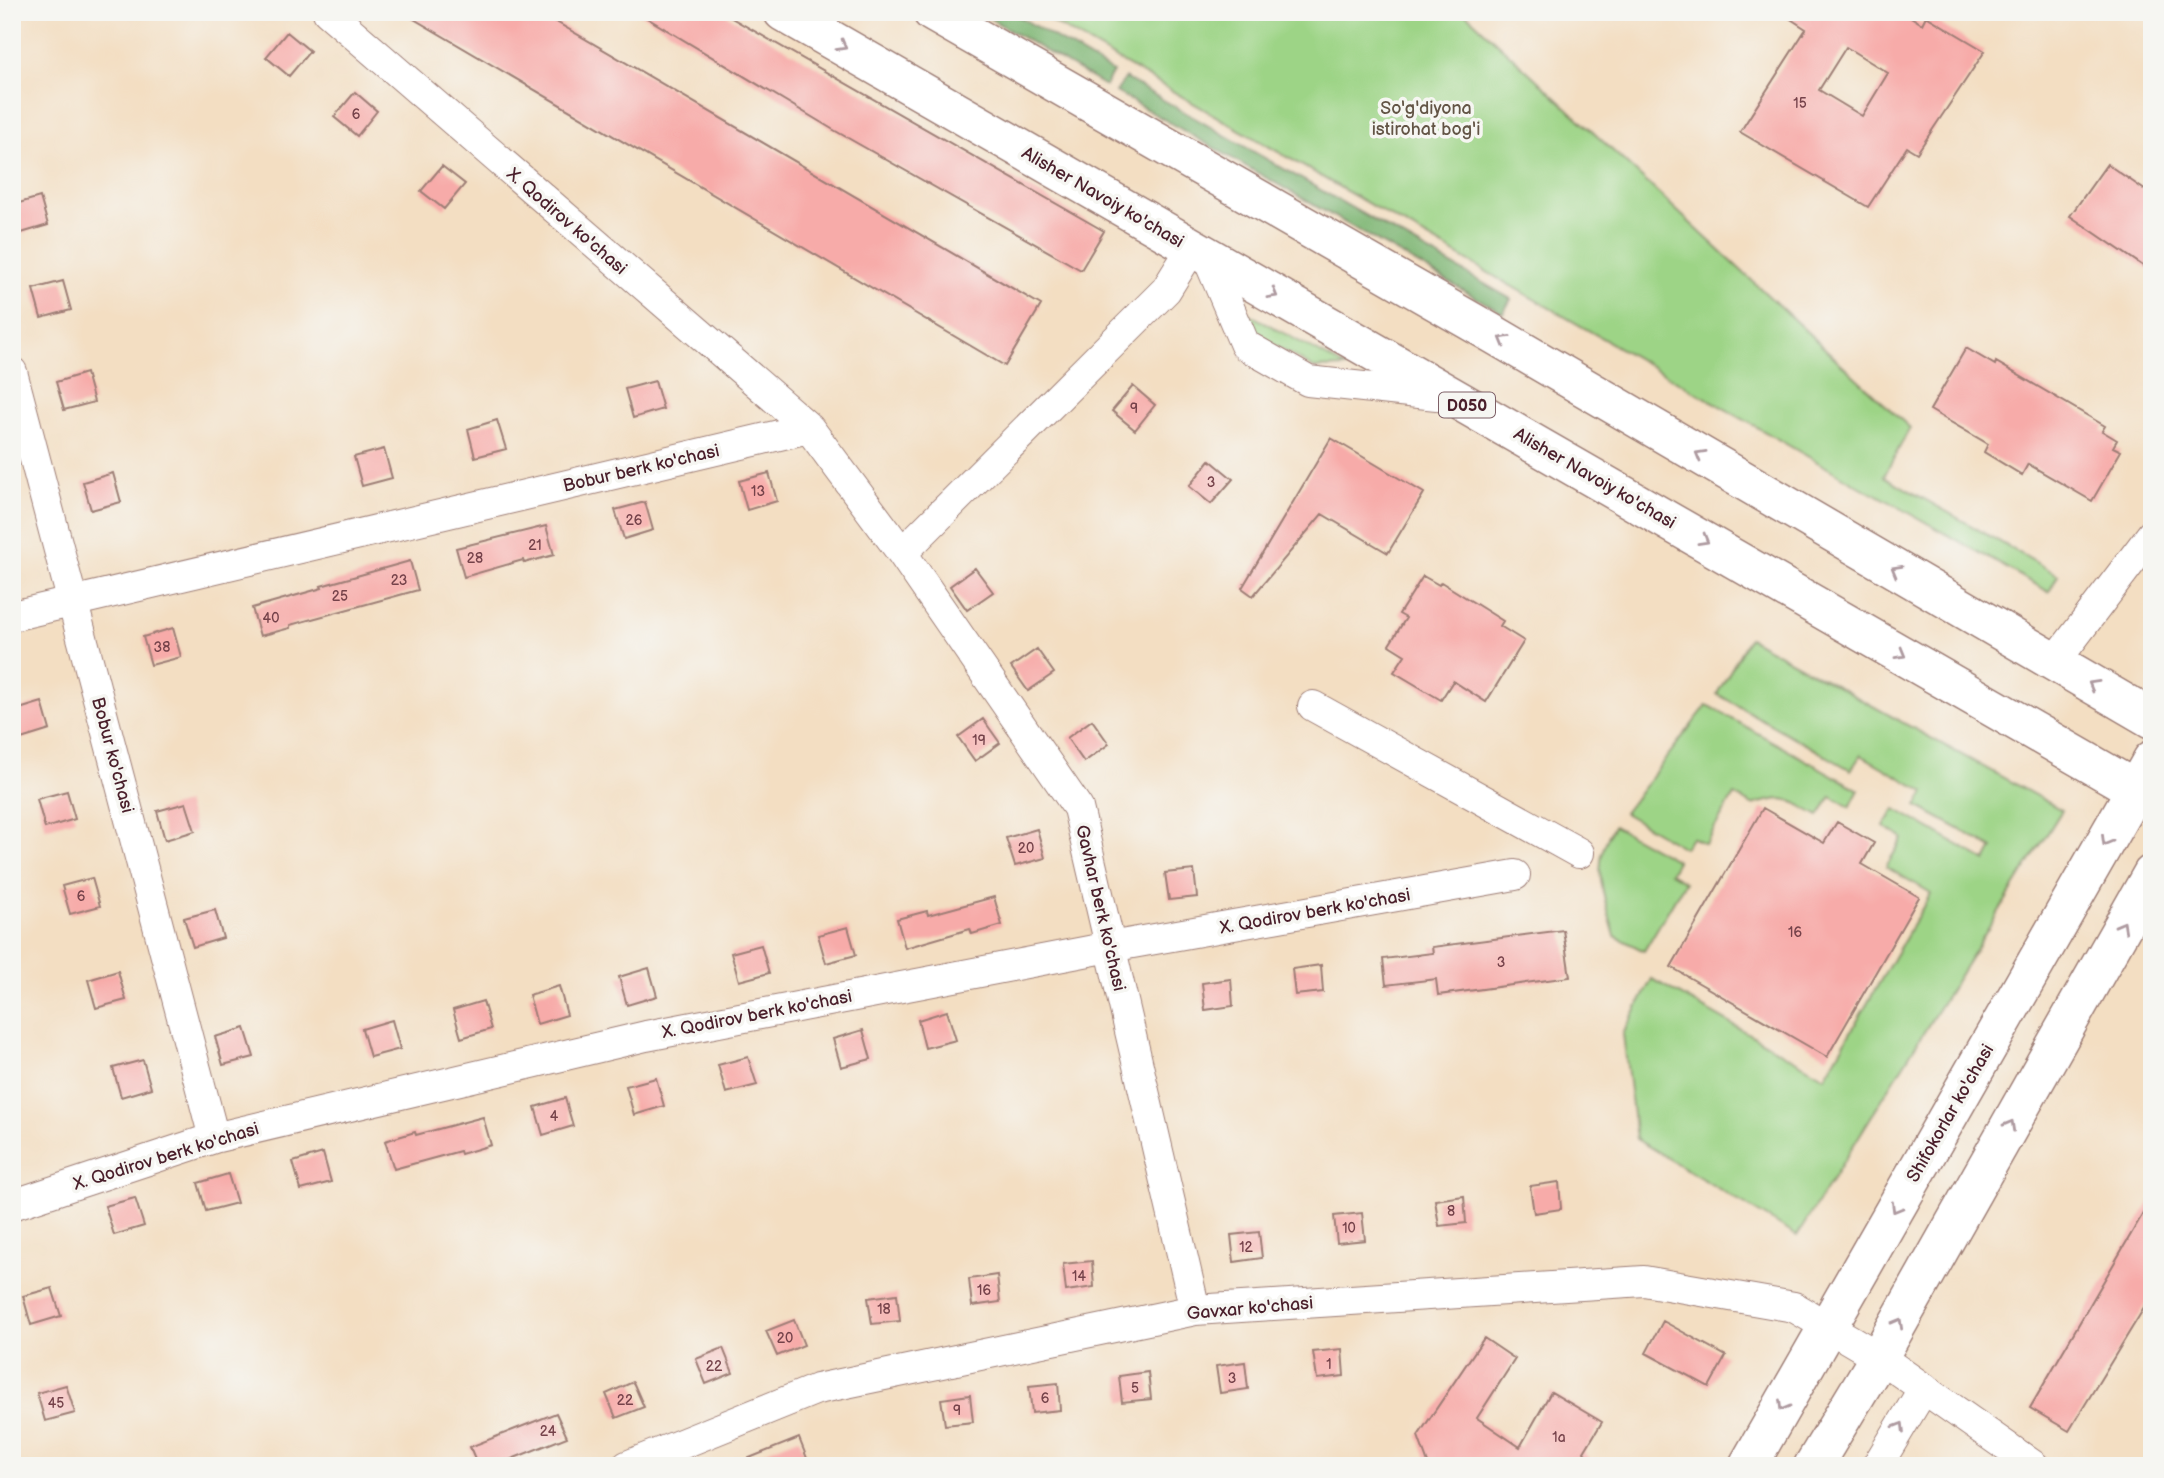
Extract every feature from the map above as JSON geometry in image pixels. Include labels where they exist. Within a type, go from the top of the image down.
[{"type":"main road","name":"Alisher Navoiy ko'chasi","points":[[783,12],[1454,397],[2146,783]]},
{"type":"main road","points":[[932,12],[1493,334],[2152,719]]},
{"type":"main road","name":"Shifokorlar ko'chasi","points":[[1748,1466],[2146,783]]},
{"type":"main road","points":[[1813,1466],[1879,1357],[2152,874]]},
{"type":"street","name":"X. Qodirov ko'chasi","points":[[328,12],[809,428]]},
{"type":"street","points":[[809,428],[902,553],[1166,290],[1199,252],[1245,345],[1255,351],[1308,381],[1454,397]]},
{"type":"street","name":"Bobur ko'chasi","points":[[12,372],[214,1138]]},
{"type":"street","name":"Bobur berk ko'chasi","points":[[12,616],[809,428]]},
{"type":"street","points":[[2054,663],[2152,534]]},
{"type":"street","name":"Gavhar berk ko'chasi","points":[[902,553],[1078,808],[1195,1310]]},
{"type":"street","points":[[1313,706],[1579,853]]},
{"type":"street","name":"X. Qodirov berk ko'chasi","points":[[12,1205],[214,1138],[646,1036],[1110,947],[1515,875]]},
{"type":"street","name":"Gavxar ko'chasi","points":[[627,1466],[817,1389],[1195,1310],[1644,1281],[1794,1307],[1879,1357],[2034,1466]]},
{"type":"street","points":[[1877,1466],[1924,1388]]},
{"type":"green space","points":[[979,12],[1011,12],[1113,72],[1105,86]]},
{"type":"green space","name":"So'g'diyona istirohat bog'i","points":[[1035,12],[1464,12],[1910,428],[1884,476],[2058,575],[2049,592],[1873,494]]},
{"type":"green space","points":[[1125,78],[1511,299],[1503,313],[1116,92]]},
{"type":"green space","points":[[1242,310],[1345,367],[1314,368],[1259,336]]},
{"type":"green space","points":[[1749,638],[2062,810],[1797,1236],[1636,1139],[1623,1034],[1652,979],[1825,1077],[1931,893],[1886,867],[1903,838],[1884,827],[1895,809],[1986,861],[1993,848],[1917,806],[1925,792],[1861,755],[1851,770],[1717,694]]},
{"type":"green space","points":[[1707,705],[1859,790],[1850,807],[1831,796],[1819,816],[1787,800],[1752,805],[1734,795],[1705,844],[1691,837],[1684,848],[1624,813]]},
{"type":"green space","points":[[1614,826],[1677,861],[1670,873],[1685,882],[1644,951],[1615,936],[1603,893],[1600,867],[1602,853]]},
{"type":"building","points":[[402,12],[539,12],[1041,305],[1005,366]]},
{"type":"building","points":[[637,12],[721,12],[1104,231],[1081,270],[832,129]]},
{"type":"building","points":[[1780,12],[1903,12],[1922,24],[1926,16],[1985,51],[1917,153],[1907,147],[1868,207],[1740,132],[1806,29]],"holes":[[[1846,47],[1888,73],[1862,116],[1819,90]]]},
{"type":"building","points":[[287,32],[310,51],[289,76],[266,57]]},
{"type":"building","points":[[355,92],[377,111],[357,136],[334,117]]},
{"type":"building","points":[[2107,164],[2152,195],[2152,272],[2070,216]]},
{"type":"building","points":[[442,166],[465,184],[444,209],[421,191]]},
{"type":"building","points":[[40,197],[48,225],[18,234],[12,205]]},
{"type":"building","points":[[63,281],[71,310],[41,318],[33,289]]},
{"type":"building","points":[[1966,348],[1995,365],[1996,362],[2105,426],[2102,431],[2117,440],[2113,447],[2121,451],[2092,501],[2028,464],[2022,475],[1984,452],[1988,444],[1930,410]]},
{"type":"building","points":[[86,373],[94,402],[64,410],[56,382]]},
{"type":"building","points":[[655,381],[663,409],[633,418],[625,389]]},
{"type":"building","points":[[1133,386],[1155,405],[1135,430],[1112,411]]},
{"type":"building","points":[[497,420],[506,449],[475,457],[468,429]]},
{"type":"building","points":[[1331,438],[1424,493],[1388,553],[1322,514],[1253,596],[1242,588]]},
{"type":"building","points":[[384,449],[392,478],[362,486],[354,457]]},
{"type":"building","points":[[1210,460],[1233,479],[1211,504],[1189,486]]},
{"type":"building","points":[[113,473],[121,502],[91,510],[83,482]]},
{"type":"building","points":[[769,473],[777,501],[747,510],[739,481]]},
{"type":"building","points":[[645,502],[653,530],[624,539],[615,510]]},
{"type":"building","points":[[546,526],[554,555],[524,563],[523,560],[464,577],[456,548]]},
{"type":"building","points":[[410,561],[418,590],[290,625],[290,628],[260,636],[252,608]]},
{"type":"building","points":[[975,568],[993,592],[967,610],[950,586]]},
{"type":"building","points":[[1423,576],[1439,585],[1441,582],[1503,621],[1500,626],[1524,641],[1486,702],[1453,681],[1441,700],[1394,672],[1405,655],[1389,645],[1406,618],[1399,614]]},
{"type":"building","points":[[173,628],[181,657],[151,665],[143,637]]},
{"type":"building","points":[[1037,649],[1054,673],[1028,691],[1011,667]]},
{"type":"building","points":[[42,702],[50,730],[21,739],[13,711]]},
{"type":"building","points":[[983,719],[1000,743],[975,761],[958,737]]},
{"type":"building","points":[[1092,720],[1109,744],[1084,762],[1067,738]]},
{"type":"building","points":[[67,791],[75,819],[45,828],[37,799]]},
{"type":"building","points":[[186,803],[195,831],[165,840],[157,811]]},
{"type":"building","points":[[1763,808],[1824,843],[1837,822],[1874,843],[1862,864],[1919,897],[1827,1057],[1671,967]]},
{"type":"building","points":[[1037,829],[1045,858],[1015,866],[1006,838]]},
{"type":"building","points":[[1194,870],[1197,897],[1169,900],[1165,873]]},
{"type":"building","points":[[92,878],[100,906],[70,914],[62,886]]},
{"type":"building","points":[[994,897],[1002,925],[972,934],[970,929],[905,948],[897,919],[927,911],[928,915]]},
{"type":"building","points":[[215,910],[223,938],[193,947],[184,918]]},
{"type":"building","points":[[848,927],[856,955],[826,963],[818,935]]},
{"type":"building","points":[[1563,930],[1570,977],[1438,995],[1436,979],[1386,985],[1383,959],[1433,953],[1432,947]]},
{"type":"building","points":[[761,945],[769,973],[739,981],[731,953]]},
{"type":"building","points":[[1321,965],[1323,992],[1295,995],[1292,969]]},
{"type":"building","points":[[649,968],[657,996],[627,1005],[619,977]]},
{"type":"building","points":[[118,971],[126,1000],[96,1008],[88,980]]},
{"type":"building","points":[[1231,979],[1233,1006],[1205,1010],[1202,983]]},
{"type":"building","points":[[559,986],[567,1015],[537,1024],[529,995]]},
{"type":"building","points":[[483,1001],[491,1029],[461,1038],[453,1010]]},
{"type":"building","points":[[947,1011],[956,1040],[925,1048],[918,1020]]},
{"type":"building","points":[[392,1020],[400,1049],[370,1057],[362,1029]]},
{"type":"building","points":[[245,1028],[254,1057],[223,1065],[215,1037]]},
{"type":"building","points":[[863,1030],[871,1059],[841,1067],[833,1039]]},
{"type":"building","points":[[748,1057],[757,1085],[726,1093],[718,1065]]},
{"type":"building","points":[[143,1060],[151,1088],[121,1097],[113,1068]]},
{"type":"building","points":[[656,1078],[664,1106],[634,1115],[626,1086]]},
{"type":"building","points":[[565,1098],[573,1126],[543,1135],[535,1107]]},
{"type":"building","points":[[483,1117],[491,1145],[394,1169],[385,1141]]},
{"type":"building","points":[[323,1153],[331,1182],[301,1190],[293,1162]]},
{"type":"building","points":[[228,1174],[237,1203],[206,1211],[198,1183]]},
{"type":"building","points":[[1559,1182],[1561,1209],[1534,1213],[1530,1186]]},
{"type":"building","points":[[1464,1196],[1466,1223],[1439,1226],[1435,1200]]},
{"type":"building","points":[[135,1198],[144,1226],[114,1235],[105,1206]]},
{"type":"building","points":[[2152,1198],[2152,1295],[2069,1431],[2030,1408]]},
{"type":"building","points":[[1362,1213],[1365,1240],[1337,1243],[1334,1216]]},
{"type":"building","points":[[1259,1232],[1262,1258],[1234,1262],[1231,1235]]},
{"type":"building","points":[[1092,1261],[1094,1287],[1066,1291],[1063,1264]]},
{"type":"building","points":[[997,1275],[1000,1302],[972,1306],[969,1279]]},
{"type":"building","points":[[52,1288],[61,1316],[31,1325],[23,1296]]},
{"type":"building","points":[[897,1294],[900,1321],[872,1324],[868,1298]]},
{"type":"building","points":[[794,1320],[804,1345],[777,1356],[766,1331]]},
{"type":"building","points":[[1663,1321],[1726,1356],[1709,1387],[1646,1353]]},
{"type":"building","points":[[1484,1338],[1515,1359],[1477,1418],[1520,1447],[1551,1392],[1602,1422],[1584,1452],[1594,1466],[1429,1466],[1418,1436]]},
{"type":"building","points":[[723,1348],[733,1373],[706,1384],[696,1359]]},
{"type":"building","points":[[1342,1349],[1344,1376],[1317,1379],[1313,1352]]},
{"type":"building","points":[[1245,1362],[1248,1389],[1220,1393],[1216,1366]]},
{"type":"building","points":[[1148,1372],[1151,1399],[1122,1402],[1119,1376]]},
{"type":"building","points":[[633,1382],[644,1407],[616,1418],[606,1394]]},
{"type":"building","points":[[1058,1383],[1060,1410],[1032,1413],[1029,1386]]},
{"type":"building","points":[[66,1385],[75,1413],[45,1421],[37,1393]]},
{"type":"building","points":[[970,1395],[973,1422],[945,1425],[941,1399]]},
{"type":"building","points":[[556,1413],[567,1437],[494,1466],[478,1466],[470,1447]]},
{"type":"building","points":[[799,1438],[810,1466],[732,1466],[732,1465]]}]
